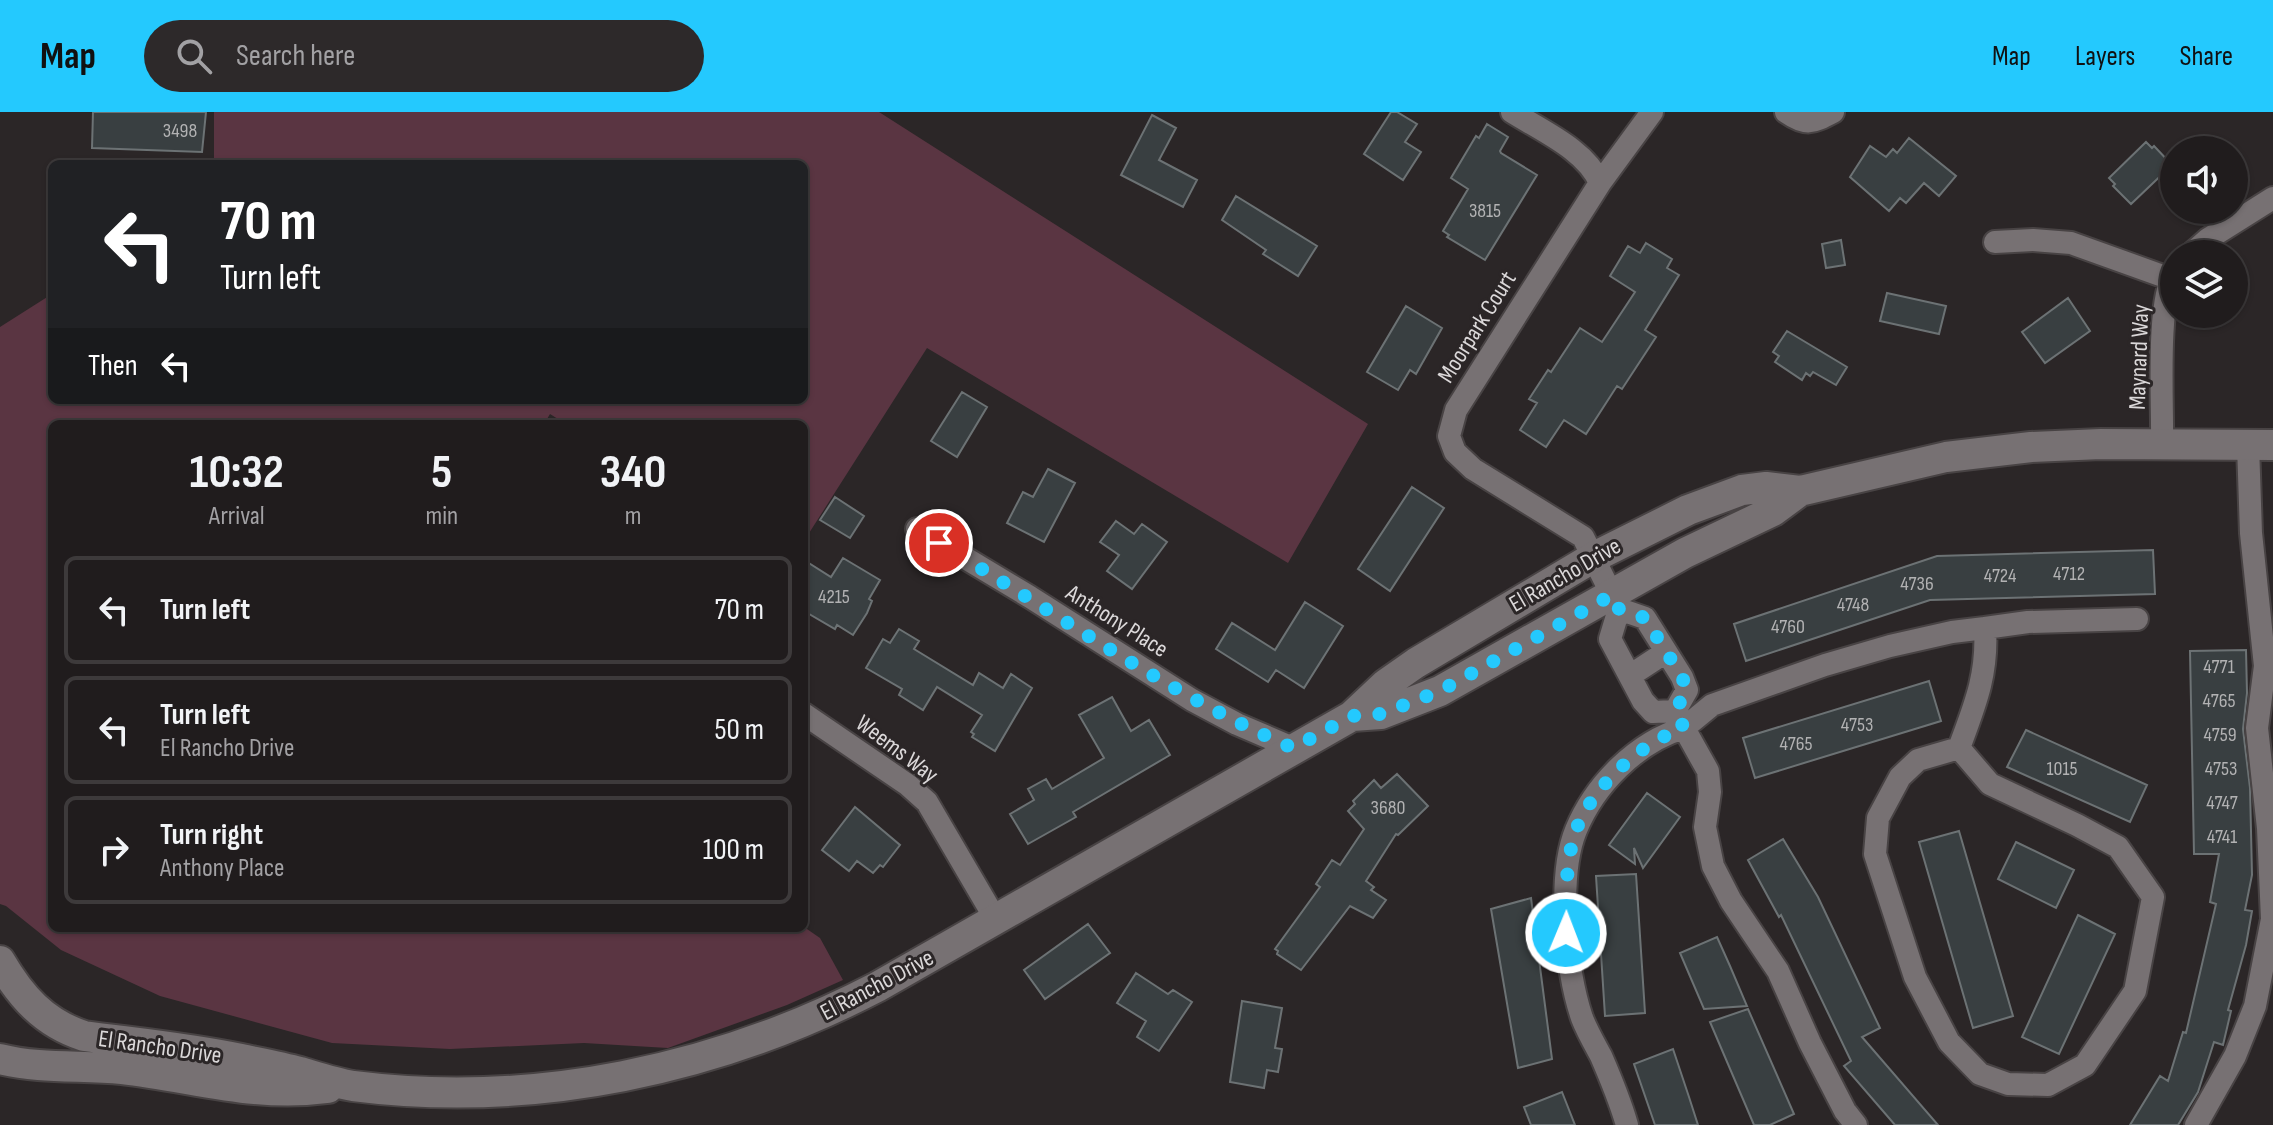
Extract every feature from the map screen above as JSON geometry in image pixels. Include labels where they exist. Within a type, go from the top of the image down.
[{"type":"main road","name":"El Rancho Drive","points":[[0,963],[38,1012],[68,1031],[236,1058],[350,1085],[432,1091],[514,1090],[586,1084],[690,1062],[756,1042],[835,1009],[1352,716],[1386,684],[1416,663],[1594,557],[1657,524],[1742,490],[1766,487],[1800,491],[1946,457],[2031,447],[2261,445]]},
{"type":"main road","name":"El Rancho Drive","points":[[1352,716],[1381,714],[1440,691],[1615,602],[1685,553],[1773,511],[1800,491]]},
{"type":"main road","name":"El Rancho Drive","points":[[0,963],[0,995]]},
{"type":"main road","name":"El Rancho Drive","points":[[0,1059],[40,1065],[126,1069],[247,1090],[313,1090],[350,1085]]},
{"type":"street","points":[[1512,112],[1582,157],[1600,183],[1652,112]]},
{"type":"street","points":[[1786,112],[1798,121],[1814,122],[1833,112]]},
{"type":"street","name":"Moorpark Court","points":[[1594,557],[1583,537],[1473,469],[1455,452],[1449,436],[1456,410],[1468,389],[1600,183]]},
{"type":"street","points":[[2207,240],[2273,198]]},
{"type":"street","points":[[1995,242],[2033,240],[2071,243],[2160,272]]},
{"type":"street","name":"Maynard Way","points":[[2162,444],[2164,328]]},
{"type":"street","points":[[2196,1125],[2235,1056],[2268,966],[2272,919],[2268,828],[2257,728],[2265,666],[2251,533],[2261,445]]},
{"type":"street","name":"Anthony Place","points":[[917,529],[1192,700],[1293,748]]},
{"type":"street","points":[[1594,557],[1615,602],[1610,639],[1643,701],[1653,712],[1679,719]]},
{"type":"street","points":[[1615,602],[1645,618],[1682,677],[1687,690],[1679,719],[1708,771],[1710,792],[1705,827],[1713,866],[1731,901],[1778,971],[1810,1043],[1845,1111],[1856,1125]]},
{"type":"street","points":[[1627,1125],[1577,1000],[1566,933],[1569,859],[1576,830],[1605,784],[1622,764],[1663,735],[1679,719],[1825,665],[1890,646],[1952,632],[2028,622],[2137,619]]},
{"type":"street","points":[[1959,748],[1987,658],[1985,628]]},
{"type":"street","points":[[1631,675],[1666,652]]},
{"type":"street","name":"Weems Way","points":[[808,717],[908,785],[927,802],[996,920]]},
{"type":"street","points":[[1959,748],[1990,784],[2118,847],[2153,897],[2135,991],[2085,1065],[2048,1085],[2008,1084],[1980,1074],[1949,1042],[1915,977],[1875,854],[1878,818],[1900,777],[1918,760],[1959,748]]},
{"type":"shaded area","points":[[214,112],[879,112],[1368,424],[1288,563],[927,348],[808,535],[808,420],[560,420],[550,414],[546,420],[48,420],[48,932],[808,930],[820,938],[843,980],[787,1005],[668,1048],[584,1043],[450,1049],[332,1043],[160,996],[61,950],[0,904],[0,327],[48,297],[48,404],[808,404],[808,160],[214,160]]},
{"type":"building","points":[[93,112],[206,112],[202,152],[92,148]]},
{"type":"building","points":[[1391,112],[1397,112],[1417,124],[1405,142],[1421,152],[1403,180],[1364,154]]},
{"type":"building","points":[[1152,115],[1176,128],[1159,160],[1197,180],[1183,207],[1121,175]]},
{"type":"building","points":[[1487,124],[1508,137],[1501,153],[1537,175],[1485,260],[1447,237],[1449,235],[1443,231],[1468,189],[1451,178],[1476,136],[1479,138]]},
{"type":"building","points":[[1909,138],[1956,176],[1939,196],[1924,183],[1906,203],[1900,198],[1889,211],[1850,177],[1870,146],[1886,157],[1893,149],[1897,153]]},
{"type":"building","points":[[2146,142],[2160,152],[2160,176],[2131,204],[2109,178]]},
{"type":"building","points":[[1236,196],[1317,246],[1298,276],[1263,254],[1266,250],[1222,220]]},
{"type":"building","points":[[1841,240],[1845,265],[1826,268],[1822,244]]},
{"type":"building","points":[[1646,243],[1672,259],[1667,268],[1679,275],[1645,330],[1656,337],[1622,389],[1617,386],[1586,434],[1564,420],[1546,447],[1520,430],[1537,403],[1529,399],[1580,328],[1602,342],[1635,292],[1610,276],[1628,246],[1640,253]]},
{"type":"building","points":[[1887,293],[1946,306],[1939,334],[1880,321]]},
{"type":"building","points":[[2068,298],[2090,331],[2045,363],[2022,332]]},
{"type":"building","points":[[1406,306],[1442,328],[1416,374],[1410,370],[1398,390],[1367,372]]},
{"type":"building","points":[[1787,331],[1847,367],[1836,385],[1813,372],[1810,376],[1806,373],[1802,380],[1775,362],[1779,356],[1773,352]]},
{"type":"building","points":[[962,392],[987,407],[957,457],[931,441]]},
{"type":"building","points":[[1048,469],[1075,483],[1044,542],[1007,523],[1023,492],[1033,497]]},
{"type":"building","points":[[1412,487],[1444,508],[1390,591],[1358,569]]},
{"type":"building","points":[[835,497],[864,516],[850,538],[820,520]]},
{"type":"building","points":[[1116,521],[1134,534],[1142,524],[1167,542],[1132,589],[1107,571],[1119,555],[1100,542]]},
{"type":"building","points":[[2153,550],[2155,594],[1930,600],[1746,661],[1734,624],[1937,556]]},
{"type":"building","points":[[843,558],[880,580],[869,599],[872,601],[867,613],[853,635],[837,625],[835,629],[808,613],[808,563],[831,577]]},
{"type":"building","points":[[1305,602],[1343,626],[1304,688],[1276,670],[1268,682],[1216,649],[1232,623],[1275,650]]},
{"type":"building","points":[[899,629],[919,641],[914,649],[973,685],[979,673],[1003,688],[1011,674],[1032,688],[995,751],[972,737],[974,734],[971,732],[982,715],[937,687],[923,710],[899,695],[902,689],[866,668],[883,639],[890,643]]},
{"type":"building","points":[[2246,650],[2247,693],[2243,729],[2250,788],[2252,875],[2245,910],[2252,911],[2228,1010],[2231,1011],[2223,1045],[2214,1042],[2198,1092],[2178,1125],[2130,1125],[2160,1076],[2168,1081],[2183,1032],[2186,1033],[2216,904],[2210,902],[2219,854],[2194,854],[2190,651]]},
{"type":"building","points":[[1929,681],[1941,721],[1755,778],[1743,738]]},
{"type":"building","points":[[1112,697],[1131,731],[1149,720],[1170,755],[1073,812],[1076,817],[1028,844],[1010,814],[1034,800],[1028,789],[1046,779],[1052,789],[1104,758],[1079,715]]},
{"type":"building","points":[[2026,730],[2147,785],[2130,822],[2007,767]]},
{"type":"building","points":[[1397,774],[1428,806],[1396,834],[1366,881],[1374,887],[1371,890],[1386,900],[1373,918],[1350,906],[1301,970],[1277,954],[1275,949],[1320,887],[1316,884],[1332,860],[1340,865],[1364,829],[1348,811],[1355,804],[1353,801],[1374,780],[1381,788]]},
{"type":"building","points":[[1647,793],[1680,817],[1643,868],[1634,848],[1635,864],[1609,845]]},
{"type":"building","points":[[855,807],[900,845],[883,867],[880,865],[873,873],[857,861],[849,871],[822,850]]},
{"type":"building","points":[[1959,831],[2013,1016],[1973,1028],[1919,842]]},
{"type":"building","points":[[1783,839],[1818,897],[1880,1028],[1862,1037],[1938,1125],[1895,1125],[1844,1066],[1851,1061],[1781,915],[1779,917],[1748,860]]},
{"type":"building","points":[[2016,842],[2074,870],[2056,908],[1998,879]]},
{"type":"building","points":[[1636,874],[1645,1013],[1605,1016],[1596,876]]},
{"type":"building","points":[[1531,898],[1552,1059],[1518,1068],[1491,909]]},
{"type":"building","points":[[2078,915],[2115,934],[2059,1054],[2022,1037]]},
{"type":"building","points":[[1088,924],[1110,953],[1045,999],[1024,970]]},
{"type":"building","points":[[1717,937],[1747,1006],[1704,1009],[1680,953]]},
{"type":"building","points":[[1136,973],[1168,994],[1173,990],[1192,1002],[1159,1051],[1137,1037],[1146,1021],[1117,1003]]},
{"type":"building","points":[[1242,1001],[1282,1008],[1275,1048],[1282,1049],[1278,1072],[1267,1070],[1264,1088],[1230,1082]]},
{"type":"building","points":[[1748,1009],[1794,1114],[1770,1125],[1754,1125],[1710,1022]]},
{"type":"building","points":[[1673,1049],[1698,1125],[1655,1125],[1634,1064]]},
{"type":"building","points":[[1562,1092],[1575,1125],[1531,1125],[1524,1107]]},
{"type":"route","points":[[939,543],[1192,700],[1293,748],[1352,716],[1381,714],[1440,691],[1612,595],[1619,609],[1645,618],[1682,677],[1687,690],[1675,711],[1684,728],[1663,735],[1622,764],[1605,784],[1576,830],[1569,859],[1566,933]]}]
